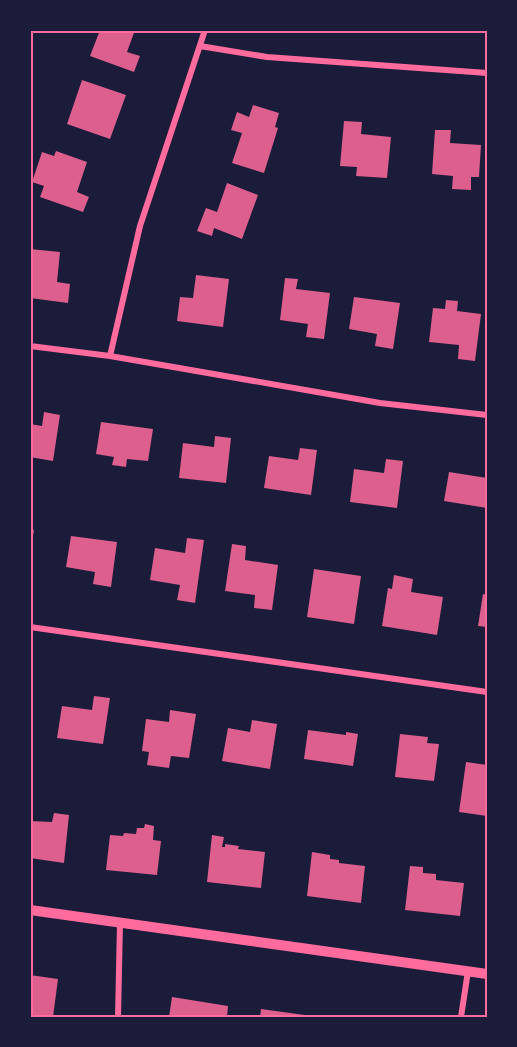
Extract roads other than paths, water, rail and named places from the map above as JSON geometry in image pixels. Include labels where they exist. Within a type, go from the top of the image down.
[{"type":"street","points":[[110,356],[140,226],[206,30]]},
{"type":"street","points":[[200,46],[267,57],[487,73]]},
{"type":"street","points":[[30,346],[110,356],[380,403],[487,415]]},
{"type":"street","points":[[30,627],[487,692]]},
{"type":"street","points":[[30,910],[487,974]]},
{"type":"street","points":[[118,1017],[120,922]]},
{"type":"street","points":[[461,1017],[468,971]]}]
